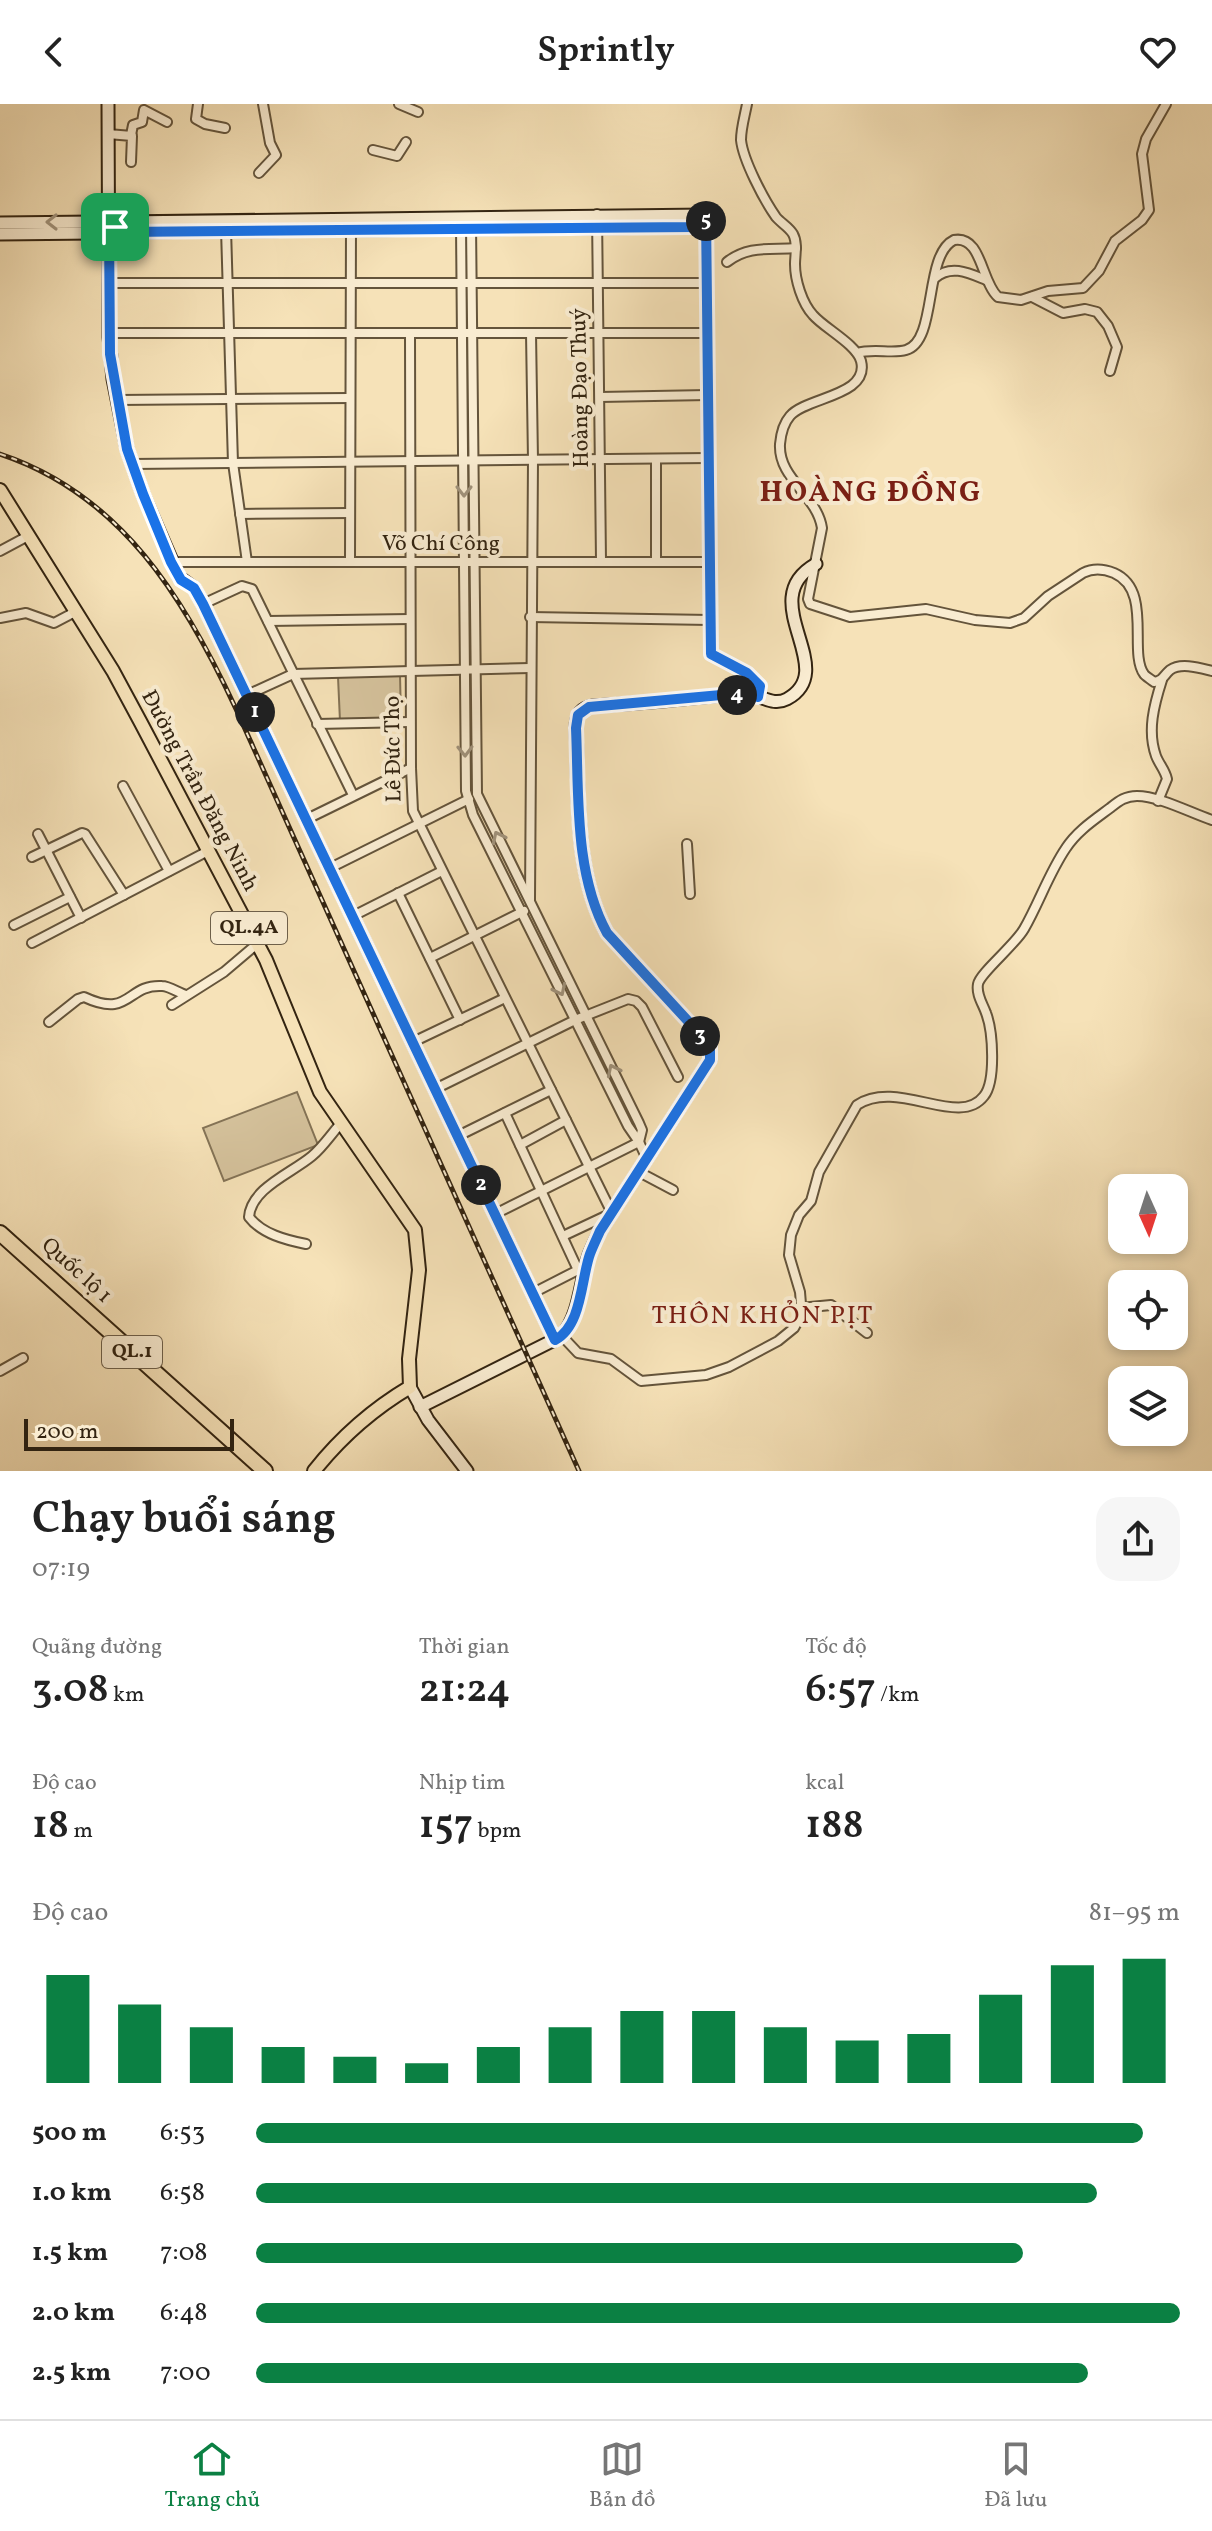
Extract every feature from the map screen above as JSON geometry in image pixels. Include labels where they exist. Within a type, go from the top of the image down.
[{"type":"highway","name":"Quốc lộ 1","points":[[0,1233],[265,1471]]},
{"type":"main road","name":"Đường Trần Đăng Ninh","points":[[0,490],[113,671],[257,944],[320,1092],[407,1218],[417,1238],[419,1270],[409,1359],[410,1387]]},
{"type":"main road","points":[[314,1471],[342,1439],[388,1400],[410,1387]]},
{"type":"street","points":[[108,104],[110,363],[132,464],[171,562],[181,580],[194,588],[203,604],[533,1293],[558,1338],[578,1353],[611,1359],[641,1381],[706,1375],[729,1367],[778,1341],[794,1328],[800,1308],[800,1292],[789,1255],[790,1241],[799,1215],[811,1201],[819,1172],[853,1110],[863,1101],[880,1097],[907,1097],[958,1109],[978,1103],[985,1095],[992,1038],[978,993],[978,982],[1023,932],[1066,847],[1087,824],[1124,798],[1141,796],[1212,820]]},
{"type":"street","points":[[198,104],[196,119],[225,128]]},
{"type":"street","points":[[259,173],[276,155],[269,138],[263,104]]},
{"type":"street","points":[[399,104],[418,112]]},
{"type":"street","points":[[747,104],[741,133],[745,156],[775,215],[793,234],[799,284],[812,315],[857,353],[861,369],[855,382],[841,392],[799,408],[782,428],[782,463],[821,516],[822,528],[808,599],[810,604],[850,617],[926,609],[975,620],[1010,623],[1024,618],[1038,603],[1083,573],[1090,570],[1107,571],[1123,578],[1133,592],[1144,675],[1154,682],[1162,680]]},
{"type":"street","points":[[1158,104],[1159,114]]},
{"type":"street","points":[[857,353],[911,348],[925,326],[933,280],[944,249],[949,242],[960,238],[972,244],[986,280],[998,297],[1007,300],[1032,297],[1048,291],[1066,292],[1083,288],[1099,271],[1115,241],[1145,217],[1149,206],[1142,154],[1146,139],[1166,104]]},
{"type":"street","points":[[131,162],[133,125],[142,122],[144,110],[167,122]]},
{"type":"street","points":[[108,134],[131,135]]},
{"type":"street","points":[[373,150],[397,156],[406,142]]},
{"type":"street","points":[[466,223],[597,214],[706,215]]},
{"type":"street","name":"Hoàng Đạo Thuý","points":[[597,214],[601,561]]},
{"type":"street","points":[[0,234],[94,233],[120,222],[226,226],[466,223],[598,228],[694,227],[706,215]]},
{"type":"street","points":[[706,215],[711,654],[747,673],[760,686],[758,697]]},
{"type":"street","points":[[0,223],[94,222],[109,227]]},
{"type":"street","points":[[466,223],[469,460],[477,669],[477,794],[642,1130],[639,1142],[495,1214]]},
{"type":"street","points":[[350,562],[351,224]]},
{"type":"street","points":[[226,226],[233,463],[247,562]]},
{"type":"street","points":[[727,262],[752,249],[796,248]]},
{"type":"street","points":[[933,280],[939,274],[958,270],[986,280]]},
{"type":"street","points":[[111,283],[707,283]]},
{"type":"street","points":[[1032,297],[1063,313],[1085,309],[1097,312],[1108,326],[1117,347],[1110,371]]},
{"type":"street","points":[[109,333],[707,333]]},
{"type":"street","name":"Lê Đức Thọ","points":[[410,333],[410,722],[413,809],[612,1213]]},
{"type":"street","points":[[430,958],[522,914],[530,903],[531,333]]},
{"type":"street","points":[[600,397],[708,395]]},
{"type":"street","points":[[118,400],[350,398]]},
{"type":"street","points":[[132,464],[709,458]]},
{"type":"street","points":[[656,459],[656,561]]},
{"type":"street","points":[[469,460],[464,562],[467,800],[647,1159]]},
{"type":"street","points":[[240,514],[350,513]]},
{"type":"street","points":[[0,551],[28,536]]},
{"type":"street","name":"Võ Chí Công","points":[[171,562],[710,562]]},
{"type":"street","points":[[420,1407],[558,1338],[571,1322],[589,1255],[712,1053],[710,1045],[607,933],[600,919],[591,896],[584,850],[576,719],[582,709],[593,706],[721,695],[749,694],[776,703],[788,699],[804,679],[804,651],[791,609],[791,595],[802,576],[816,564]]},
{"type":"street","points":[[203,604],[248,585],[252,589],[353,795]]},
{"type":"street","points":[[0,618],[26,613],[54,623],[75,612]]},
{"type":"street","points":[[530,617],[710,620]]},
{"type":"street","points":[[268,621],[410,619]]},
{"type":"street","points":[[1158,801],[1167,779],[1155,752],[1152,733],[1155,702],[1162,680],[1171,669],[1178,667],[1212,671]]},
{"type":"street","points":[[247,695],[293,674],[530,668]]},
{"type":"street","points":[[317,724],[410,722]]},
{"type":"street","points":[[307,819],[411,768]]},
{"type":"street","points":[[123,786],[169,871]]},
{"type":"street","points":[[330,868],[477,794]]},
{"type":"street","points":[[38,834],[81,918]]},
{"type":"street","points":[[32,857],[85,834],[124,895]]},
{"type":"street","points":[[687,844],[690,894]]},
{"type":"street","points":[[32,943],[208,851]]},
{"type":"street","points":[[353,916],[442,871]]},
{"type":"street","points":[[398,893],[460,1020]]},
{"type":"street","points":[[14,925],[70,897]]},
{"type":"street","points":[[172,1005],[224,972],[257,944]]},
{"type":"street","points":[[49,1022],[84,997],[105,1006],[116,1005],[135,994],[161,986],[186,995]]},
{"type":"street","points":[[413,1042],[505,998]]},
{"type":"street","points":[[435,1089],[622,1000],[636,1001],[656,1030],[678,1077]]},
{"type":"street","points":[[458,1136],[551,1090]]},
{"type":"street","points":[[505,1113],[578,1270],[533,1293]]},
{"type":"street","points":[[520,1145],[566,1120]]},
{"type":"street","points":[[306,1244],[279,1237],[255,1225],[249,1217],[249,1208],[264,1190],[315,1154],[342,1122]]},
{"type":"street","points":[[639,1172],[673,1190]]},
{"type":"street","points":[[563,1236],[612,1213]]},
{"type":"street","points":[[800,1308],[831,1305],[867,1333]]},
{"type":"street","points":[[0,1371],[23,1358]]},
{"type":"street","points":[[410,1387],[420,1407],[467,1471]]},
{"type":"shaded area","points":[[400,675],[401,718],[340,721],[338,677]]},
{"type":"shaded area","points":[[297,1092],[318,1145],[224,1181],[203,1128]]},
{"type":"railway","points":[[0,454],[43,472],[81,495],[114,523],[144,555],[195,628],[236,709],[579,1471]]},
{"type":"district","name":"HOÀNG ĐỒNG","points":[[871,493]]},
{"type":"district","name":"THÔN KHỎN PỊT","points":[[763,1316]]},
{"type":"route","points":[[706,215],[711,654],[747,673],[760,686],[758,697],[749,694],[721,695],[589,707],[582,709],[578,715],[576,728],[584,850],[591,896],[600,919],[607,933],[710,1045],[712,1053],[600,1231],[589,1255],[571,1322],[562,1336],[555,1340],[203,604],[194,588],[179,577],[143,494],[127,449],[110,363],[109,227],[115,227],[121,232],[226,232],[694,227],[706,215]]}]
